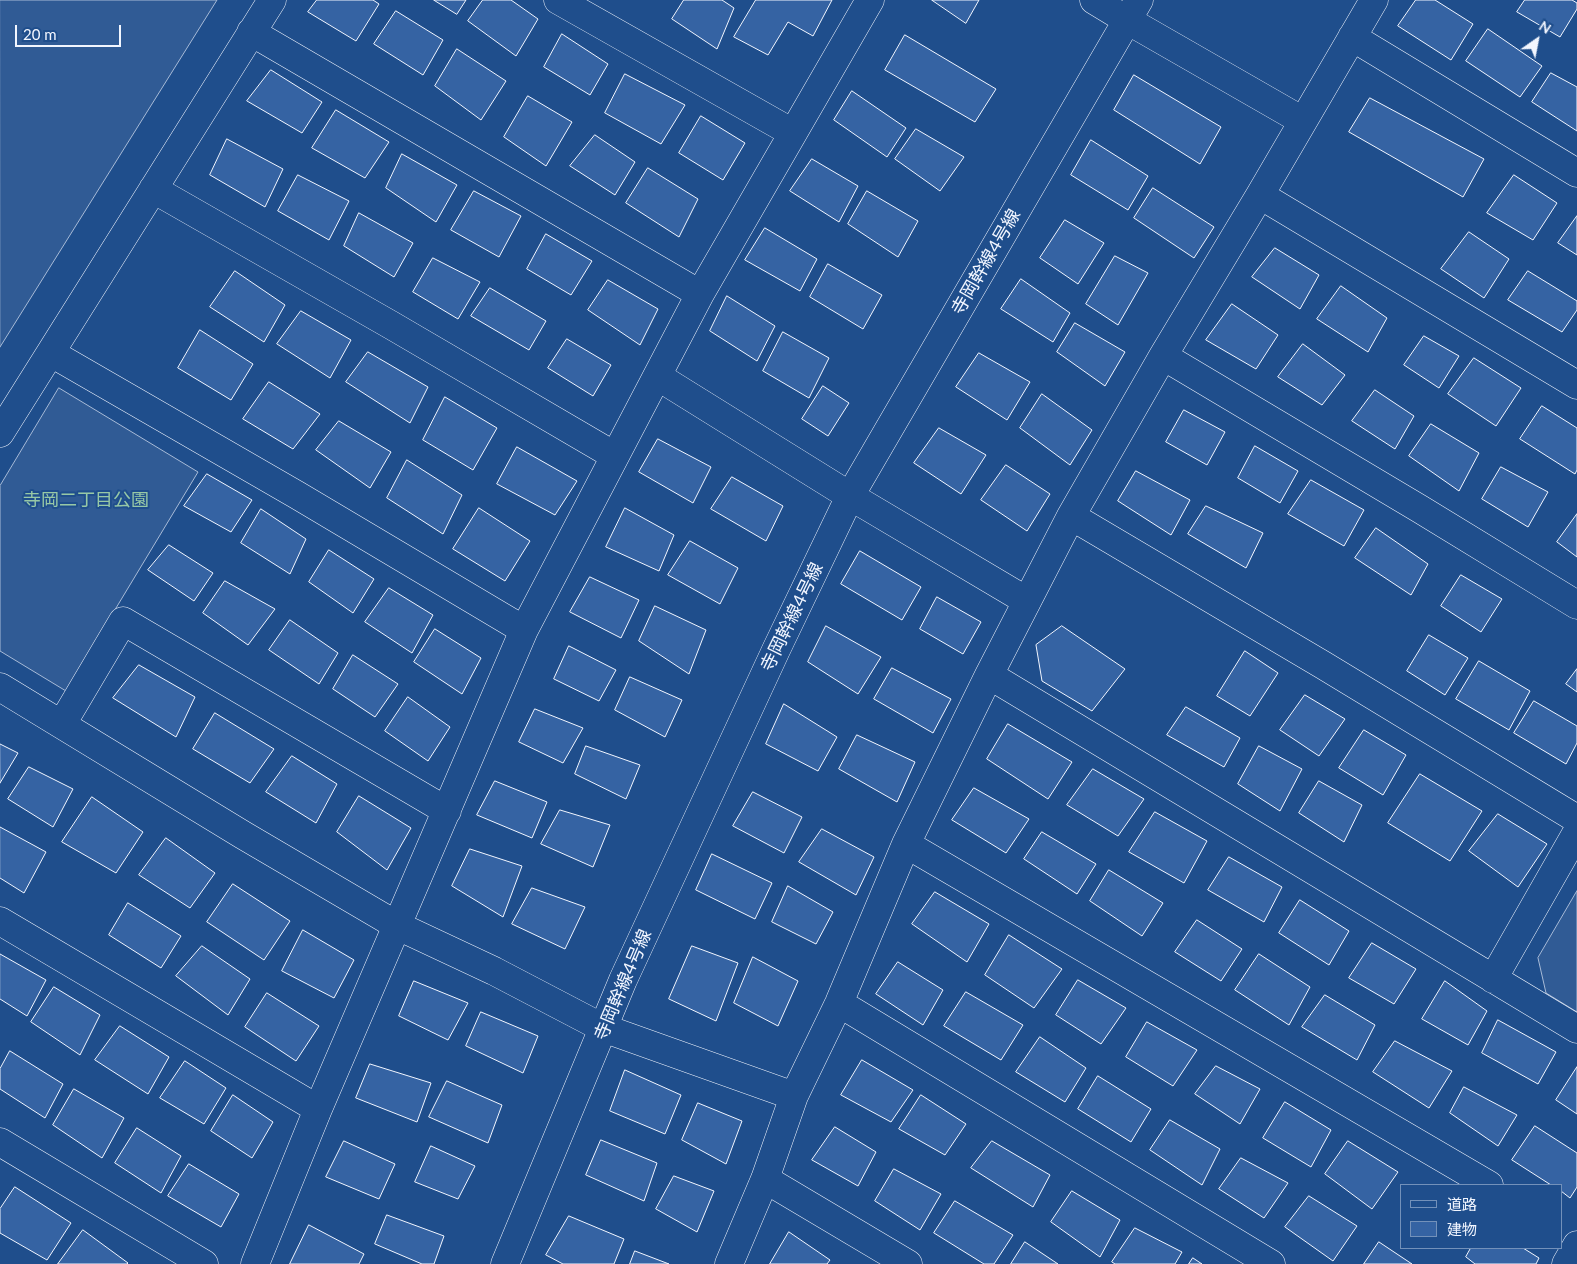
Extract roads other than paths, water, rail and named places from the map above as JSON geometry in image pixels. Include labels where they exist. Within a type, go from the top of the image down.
[{"type":"street","points":[[0,433],[272,0]]},
{"type":"street","points":[[558,0],[793,133]]},
{"type":"street","points":[[255,1264],[318,1109],[524,630],[700,294],[870,0]]},
{"type":"street","points":[[1094,0],[1133,10],[1303,121]]},
{"type":"street","points":[[729,1264],[765,1179],[794,1096],[839,1003],[906,844],[989,675],[1071,516],[1163,356],[1374,0]]},
{"type":"street","name":"寺岡幹線4号線","points":[[505,1264],[623,980],[771,659],[850,496],[1133,10]]},
{"type":"street","points":[[251,32],[700,294]]},
{"type":"street","points":[[1352,37],[1577,173]]},
{"type":"street","points":[[153,189],[615,456]]},
{"type":"street","points":[[1260,195],[1577,385]]},
{"type":"street","points":[[51,353],[524,630]]},
{"type":"street","points":[[1163,356],[1577,604]]},
{"type":"street","points":[[657,376],[850,496],[1027,601]]},
{"type":"street","points":[[1071,516],[1323,665],[1577,819]]},
{"type":"street","points":[[62,724],[123,621],[447,811]]},
{"type":"street","points":[[989,675],[1577,1029]]},
{"type":"street","points":[[0,687],[243,835],[398,926],[494,971],[603,1028],[794,1096]]},
{"type":"street","points":[[1493,979],[1577,832]]},
{"type":"street","points":[[906,844],[1486,1184]]},
{"type":"street","points":[[0,921],[318,1109]]},
{"type":"street","points":[[839,1003],[1271,1264]]},
{"type":"street","points":[[0,1142],[204,1264]]},
{"type":"street","points":[[765,1179],[908,1264]]},
{"type":"street","points":[[1562,1229],[1577,1237]]},
{"type":"street","points":[[1566,1264],[1577,1245]]},
{"type":"park label","name":"寺岡二丁目公園","points":[[86,500]]}]
